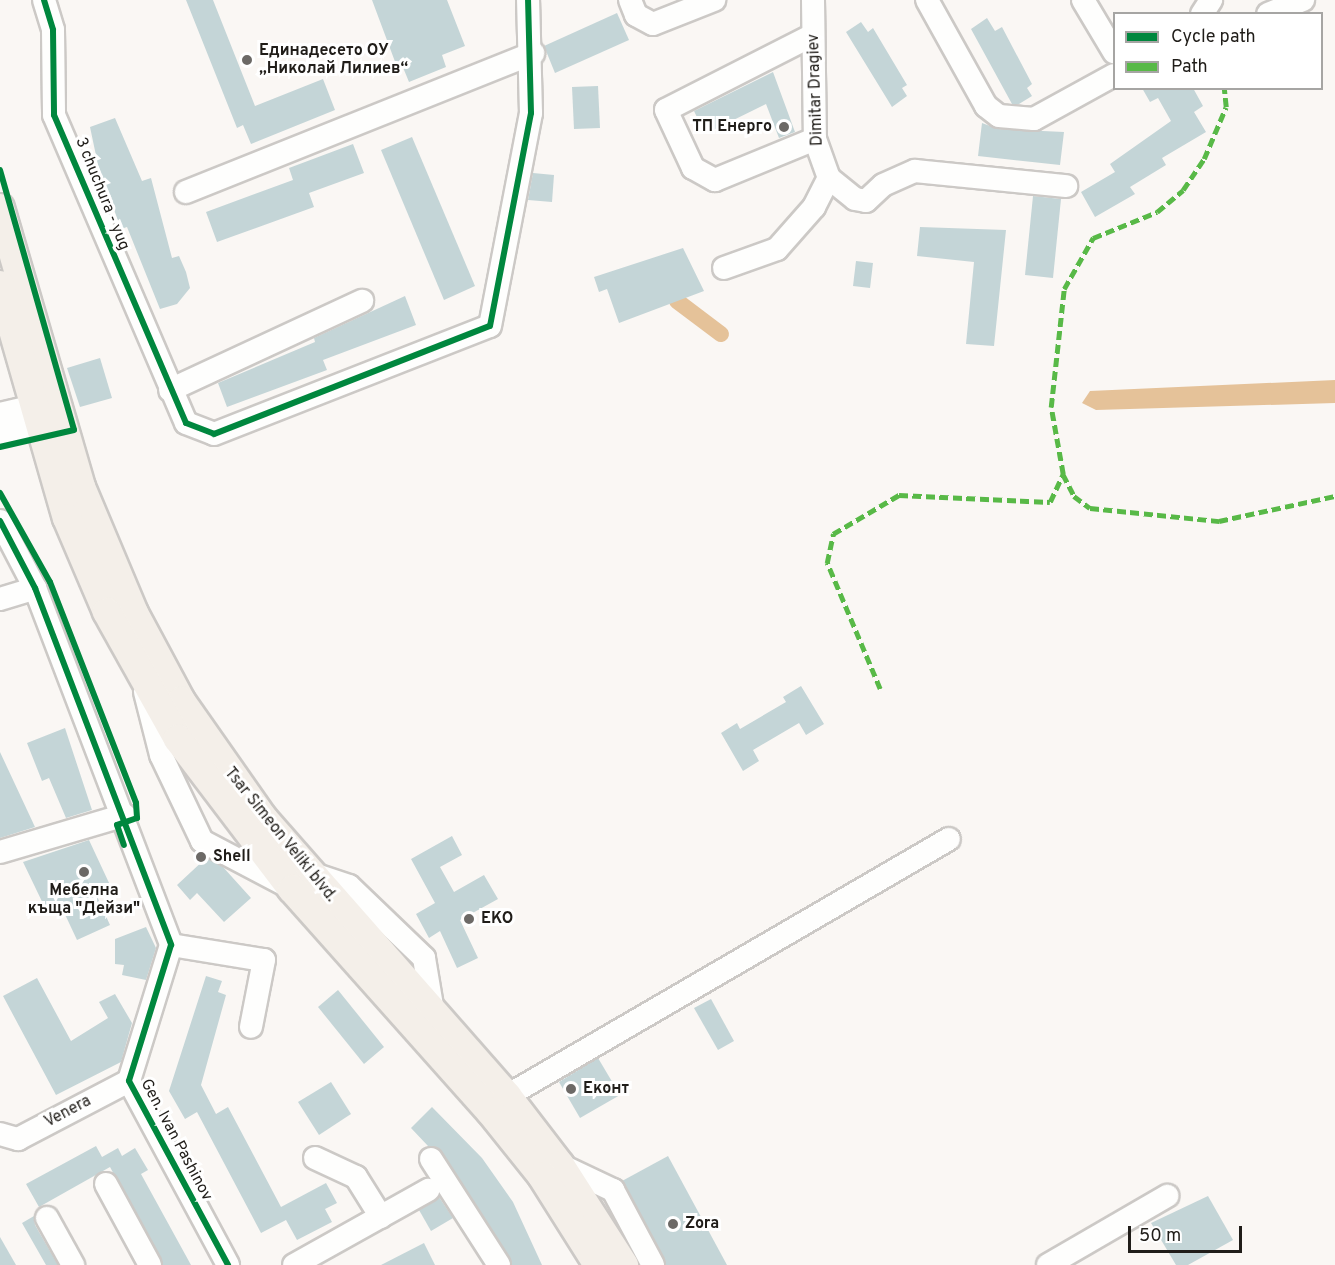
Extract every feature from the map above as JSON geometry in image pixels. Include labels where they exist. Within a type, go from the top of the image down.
[{"type":"main road","name":"Tsar Simeon Veliki blvd.","points":[[0,208],[46,414],[88,568],[142,679],[200,772],[301,881],[433,1012],[507,1096],[560,1165],[624,1265]]},
{"type":"main road","name":"Tsar Simeon Veliki blvd.","points":[[0,285],[46,414],[114,569],[163,670],[224,767],[301,881],[542,1176],[598,1265]]},
{"type":"street","name":"3 chuchura - yug","points":[[44,0],[53,30],[54,115],[170,390],[186,423],[203,432],[225,431],[490,326],[531,113],[534,53]]},
{"type":"street","points":[[186,192],[534,53],[528,0]]},
{"type":"street","points":[[630,0],[636,15],[653,24],[714,0]]},
{"type":"street","points":[[927,0],[986,106],[999,116],[1034,119],[1113,76]]},
{"type":"street","points":[[1083,0],[1113,50]]},
{"type":"street","points":[[1273,12],[1303,0]]},
{"type":"street","name":"Dimitar Dragiev","points":[[816,1],[813,35],[815,139],[828,178]]},
{"type":"street","points":[[813,35],[666,110],[693,168],[714,180],[815,139]]},
{"type":"street","points":[[724,268],[777,249],[814,207],[828,178],[855,199],[866,201],[884,185],[915,171],[1066,186]]},
{"type":"street","points":[[170,390],[362,301]]},
{"type":"street","points":[[0,414],[46,414]]},
{"type":"street","points":[[0,434],[46,414]]},
{"type":"street","points":[[3,534],[35,588],[124,815],[171,945],[264,960],[251,1026]]},
{"type":"street","points":[[0,599],[35,588]]},
{"type":"street","points":[[142,679],[161,754],[202,841],[301,881]]},
{"type":"street","points":[[0,852],[124,815]]},
{"type":"street","points":[[507,1096],[949,839]]},
{"type":"street","name":"Gen. Ivan Pashinov","points":[[171,945],[129,1081],[228,1265]]},
{"type":"street","name":"Venera","points":[[3,1136],[18,1139],[129,1081]]},
{"type":"street","points":[[315,1158],[356,1177],[381,1217]]},
{"type":"street","points":[[431,1159],[499,1265]]},
{"type":"street","points":[[560,1165],[613,1190],[653,1265]]},
{"type":"street","points":[[106,1184],[141,1262]]},
{"type":"street","points":[[294,1265],[428,1190]]},
{"type":"street","points":[[1048,1265],[1167,1196]]},
{"type":"street","points":[[47,1218],[73,1265]]},
{"type":"shaded area","points":[[1335,380],[1335,403],[1096,410],[1082,403],[1090,391]]},
{"type":"building","points":[[186,0],[213,0],[255,106],[323,79],[335,110],[251,144],[243,125],[237,128]]},
{"type":"building","points":[[372,0],[447,0],[465,46],[442,55],[446,67],[409,82],[402,65],[397,67]]},
{"type":"building","points":[[617,13],[629,40],[555,73],[544,46]]},
{"type":"building","points":[[987,18],[995,31],[1002,27],[1032,84],[1027,88],[1032,96],[1019,104],[1012,104],[971,29]]},
{"type":"building","points":[[861,22],[868,32],[873,28],[907,85],[902,88],[907,96],[892,107],[846,32]]},
{"type":"building","points":[[773,72],[795,132],[779,138],[766,104],[705,134],[694,111]]},
{"type":"building","points":[[598,86],[600,128],[574,129],[572,87]]},
{"type":"building","points":[[1143,90],[1194,90],[1203,106],[1194,112],[1206,132],[1162,158],[1166,165],[1130,187],[1135,194],[1095,217],[1081,192],[1115,172],[1110,164],[1171,121],[1158,98],[1150,102]]},
{"type":"building","points":[[115,118],[142,181],[151,178],[172,258],[179,256],[190,288],[177,304],[160,309],[127,227],[121,229],[98,165],[90,127]]},
{"type":"building","points":[[982,123],[998,129],[1064,132],[1060,165],[978,156]]},
{"type":"building","points":[[412,137],[475,286],[444,300],[381,150]]},
{"type":"building","points":[[353,144],[364,173],[309,193],[314,207],[217,242],[206,212],[293,180],[289,168]]},
{"type":"building","points":[[533,173],[554,175],[552,202],[528,200]]},
{"type":"building","points":[[1033,196],[1061,199],[1053,278],[1025,275]]},
{"type":"building","points":[[920,227],[1006,230],[994,346],[966,344],[974,262],[917,256]]},
{"type":"building","points":[[683,248],[704,291],[619,323],[607,289],[599,292],[594,277]]},
{"type":"building","points":[[856,261],[873,263],[870,288],[853,286]]},
{"type":"building","points":[[405,296],[416,325],[323,360],[327,370],[227,407],[218,383],[315,342],[314,338]]},
{"type":"building","points":[[100,358],[112,398],[80,407],[67,368]]},
{"type":"building","points":[[801,686],[824,724],[806,735],[799,723],[753,750],[759,761],[743,771],[721,733],[737,723],[740,729],[786,702],[783,697]]},
{"type":"building","points":[[65,728],[92,810],[66,818],[49,778],[42,781],[27,743]]},
{"type":"building","points":[[0,752],[35,827],[0,838]]},
{"type":"building","points":[[452,836],[462,855],[440,867],[454,892],[484,875],[498,899],[460,920],[478,958],[457,968],[440,931],[429,938],[416,914],[435,903],[411,859]]},
{"type":"building","points":[[89,840],[110,885],[95,892],[110,925],[77,940],[62,908],[48,914],[23,862]]},
{"type":"building","points":[[206,858],[223,867],[251,898],[224,922],[197,893],[190,900],[177,885]]},
{"type":"building","points":[[146,927],[156,948],[146,980],[122,975],[124,965],[115,964],[115,939]]},
{"type":"building","points":[[206,976],[222,981],[218,992],[226,995],[201,1085],[216,1114],[228,1107],[281,1207],[326,1183],[337,1203],[325,1209],[332,1222],[297,1240],[286,1220],[261,1233],[197,1112],[185,1119],[169,1091]]},
{"type":"building","points":[[37,978],[71,1041],[108,1018],[99,1002],[115,994],[132,1023],[121,1062],[56,1095],[3,996]]},
{"type":"building","points":[[338,990],[384,1047],[364,1064],[318,1007]]},
{"type":"building","points":[[711,999],[734,1041],[718,1050],[694,1008]]},
{"type":"building","points":[[598,1058],[620,1095],[580,1118],[559,1082]]},
{"type":"building","points":[[331,1082],[351,1114],[319,1135],[298,1102]]},
{"type":"building","points":[[432,1107],[482,1158],[513,1202],[542,1265],[512,1265],[442,1152],[428,1146],[411,1128]]},
{"type":"building","points":[[96,1146],[102,1157],[118,1148],[122,1156],[135,1148],[148,1170],[141,1174],[191,1265],[163,1265],[110,1167],[39,1207],[26,1184]]},
{"type":"building","name":"Zora","points":[[668,1156],[727,1265],[666,1265],[622,1181]]},
{"type":"building","points":[[1208,1196],[1233,1240],[1188,1265],[1176,1265],[1151,1223]]},
{"type":"building","points":[[439,1197],[453,1218],[431,1231],[419,1210]]},
{"type":"building","points":[[34,1216],[35,1225],[58,1265],[46,1265],[22,1223]]},
{"type":"building","points":[[0,1237],[16,1265],[0,1265]]},
{"type":"building","points":[[424,1243],[435,1265],[381,1265]]},
{"type":"waterway","points":[[677,301],[721,334]]},
{"type":"marked path","points":[[880,689],[827,563],[833,534],[899,495],[1050,502],[1063,474],[1051,407],[1064,289],[1093,238],[1157,212],[1183,190],[1204,159],[1226,107],[1224,90]]},
{"type":"marked path","points":[[1063,474],[1074,496],[1090,508],[1219,521],[1335,496]]},
{"type":"cycle path","points":[[44,0],[53,30],[54,115],[186,423],[214,434],[490,326],[531,113],[528,0]]},
{"type":"cycle path","points":[[0,170],[74,430],[0,447]]},
{"type":"cycle path","points":[[0,493],[50,582],[136,803],[137,818],[117,825],[124,845]]},
{"type":"cycle path","points":[[0,521],[35,588],[171,945],[129,1081],[228,1265]]},
{"type":"place","name":"Единадесето ОУ „Николай Лилиев“","points":[[247,60]]},
{"type":"place","name":"ТП Енерго","points":[[784,127]]},
{"type":"place","name":"Shell","points":[[201,857]]},
{"type":"place","name":"Мебелна къща \"Дейзи\"","points":[[84,872]]},
{"type":"place","name":"EKO","points":[[469,919]]},
{"type":"place","name":"Еконт","points":[[571,1089]]},
{"type":"place","name":"Zora","points":[[673,1224]]}]
